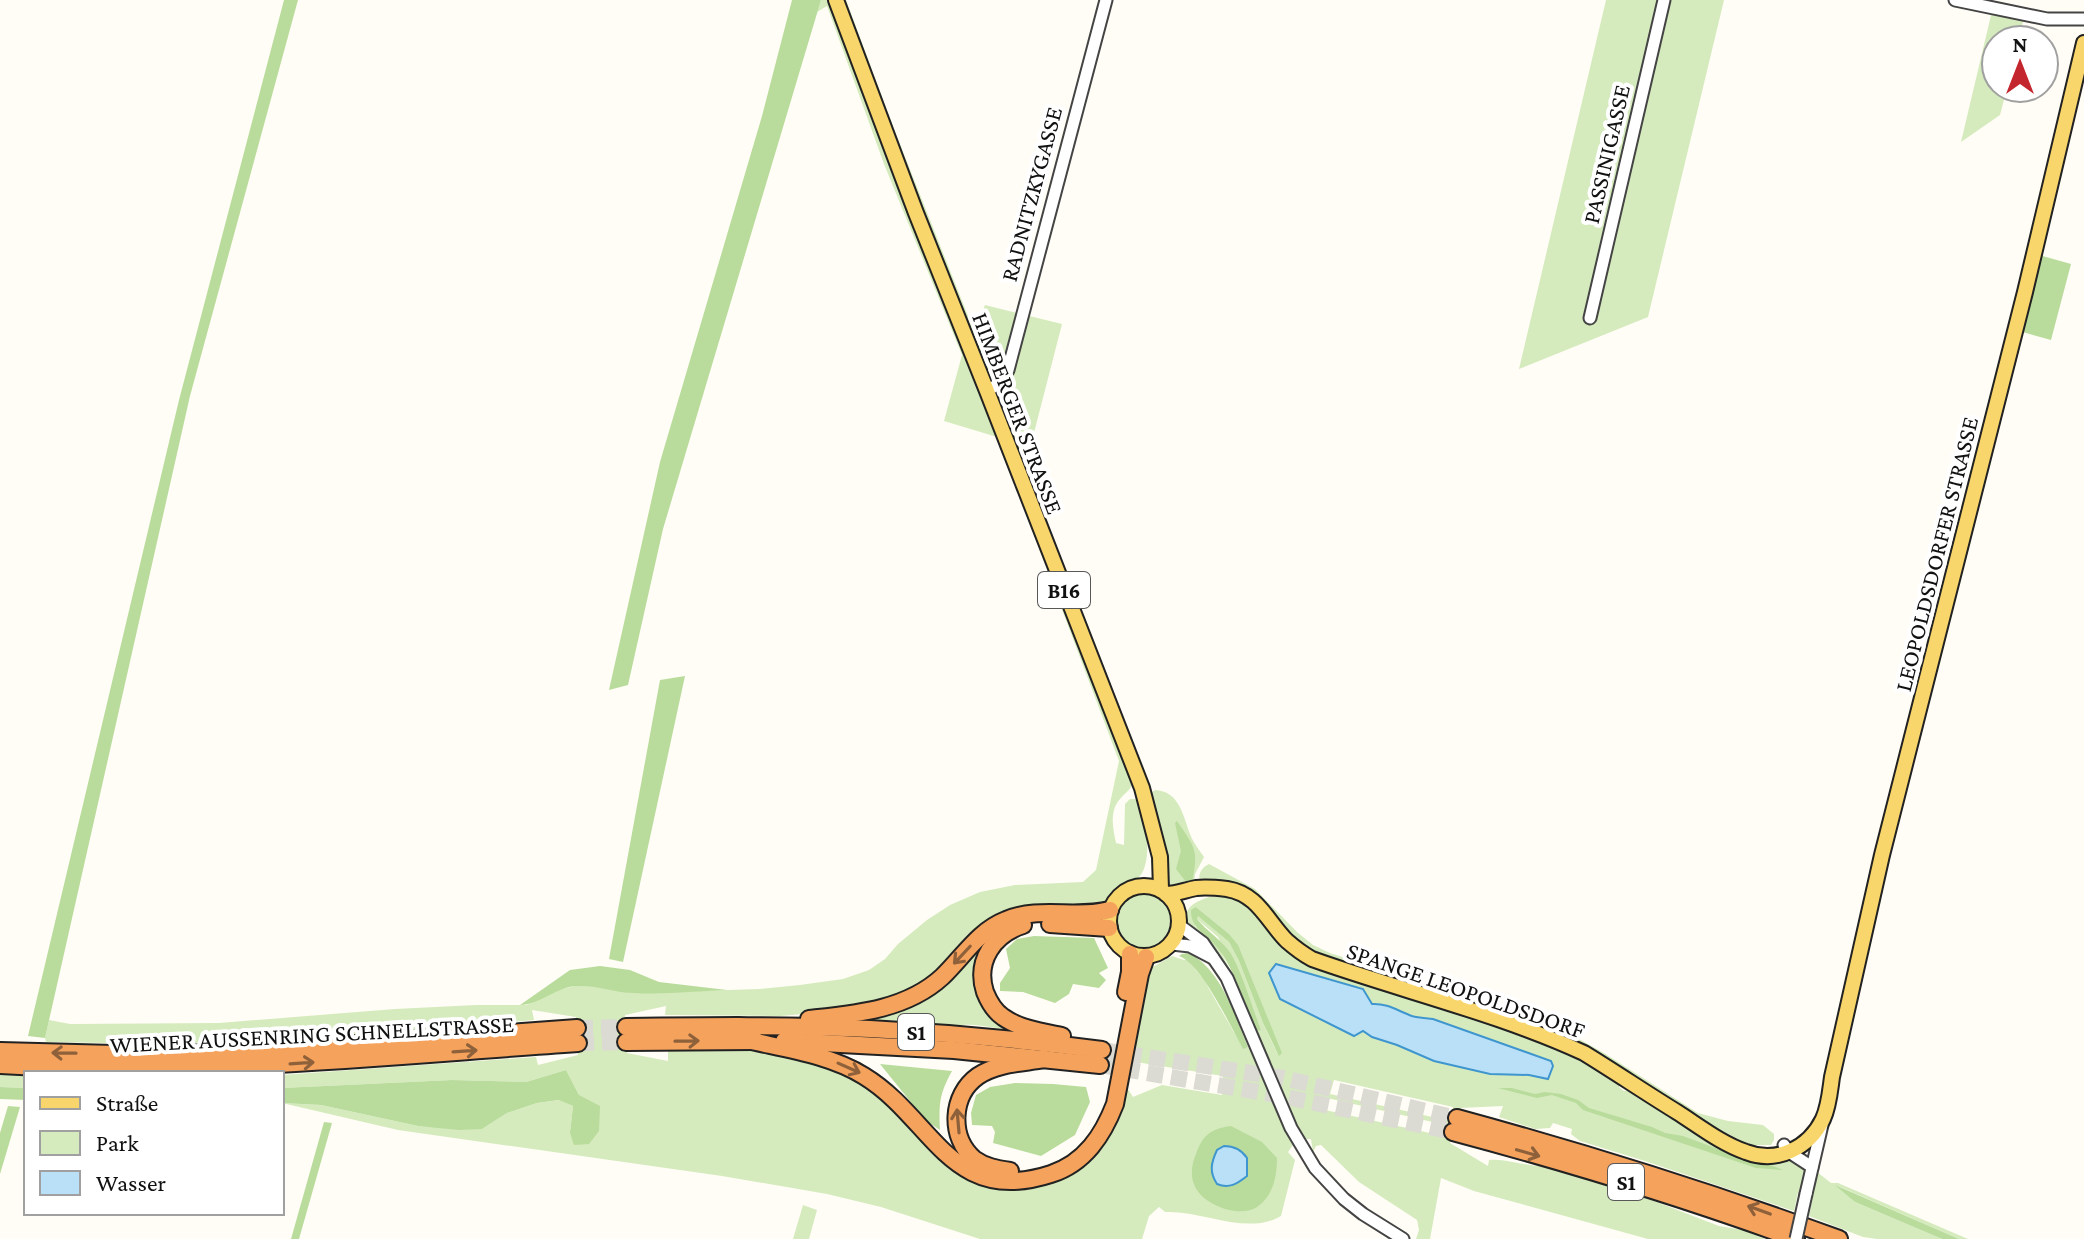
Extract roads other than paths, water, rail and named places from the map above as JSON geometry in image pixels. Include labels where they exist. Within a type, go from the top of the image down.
[{"type":"highway","points":[[745,1033],[904,1002],[942,977],[986,931],[1020,915],[1095,914],[1110,910]]},
{"type":"highway","points":[[1097,1055],[1068,1038],[1023,1027],[999,1015],[989,1002],[983,986],[982,970],[995,941],[1021,925],[1039,923],[1109,928]]},
{"type":"highway","points":[[745,1033],[827,1059],[861,1074],[897,1101],[939,1149],[969,1171],[1009,1181],[1034,1180],[1059,1172],[1081,1158],[1107,1124],[1115,1104],[1140,974],[1138,955]]},
{"type":"highway","points":[[1045,1059],[998,1067],[981,1074],[960,1095],[956,1126],[963,1144],[974,1159],[991,1168],[1032,1170],[1055,1162],[1074,1150],[1089,1135],[1105,1101],[1130,972],[1138,955]]},
{"type":"highway","name":"S1","points":[[626,1034],[869,1029],[971,1036],[1097,1055]]},
{"type":"highway","name":"S1","points":[[745,1033],[1045,1059],[1097,1055]]},
{"type":"highway","name":"WIENER AUSSENRING SCHNELLSTRASSE","points":[[0,1051],[153,1055],[577,1036],[306,1063],[152,1069],[0,1065]]},
{"type":"highway","name":"S1","points":[[1796,1239],[1455,1125],[1622,1164],[1839,1239]]},
{"type":"main road","name":"HIMBERGER STRASSE","points":[[836,0],[910,199],[1142,788],[1160,857],[1163,892]]},
{"type":"main road","name":"LEOPOLDSDORFER STRASSE","points":[[1809,1133],[1824,1118],[1827,1108],[1882,855],[2025,292],[2084,43]]},
{"type":"main road","name":"HIMBERGER STRASSE","points":[[1141,886],[1150,867],[1155,843]]},
{"type":"main road","points":[[1179,919],[1176,905],[1163,892],[1141,886],[1122,894],[1110,910],[1109,928],[1117,944],[1138,955],[1163,951],[1172,944],[1188,901],[1213,889]]},
{"type":"main road","name":"SPANGE LEOPOLDSDORF","points":[[1163,892],[1180,894],[1196,888],[1226,889],[1250,898],[1285,939],[1312,959],[1467,1009],[1584,1053],[1744,1152],[1773,1156],[1786,1149]]},
{"type":"main road","name":"LEOPOLDSDORFER STRASSE","points":[[1809,1133],[1832,1077]]},
{"type":"main road","points":[[1786,1149],[1799,1136],[1809,1133]]},
{"type":"street","name":"RADNITZKYGASSE","points":[[987,391],[1003,381],[1008,370],[1106,0]]},
{"type":"street","name":"PASSINIGASSE","points":[[1590,318],[1664,0]]},
{"type":"street","points":[[1955,0],[2047,19],[2084,19]]},
{"type":"street","points":[[1179,919],[1203,943],[1227,978],[1301,1148],[1315,1168],[1354,1207],[1403,1239]]},
{"type":"street","points":[[1172,944],[1190,946],[1213,958]]},
{"type":"street","name":"LEOPOLDSDORFER STRASSE","points":[[1796,1239],[1824,1118]]},
{"type":"street","name":"LEOPOLDSDORFER STRASSE","points":[[1809,1133],[1812,1167]]},
{"type":"street","points":[[1786,1149],[1812,1167]]},
{"type":"street","points":[[1377,1239],[1381,1224]]},
{"type":"water","points":[[1276,964],[1363,989],[1372,1004],[1433,1019],[1551,1061],[1553,1066],[1548,1079],[1490,1074],[1434,1061],[1363,1031],[1354,1036],[1280,999],[1269,973]]},
{"type":"water","points":[[1224,1146],[1237,1149],[1247,1158],[1247,1176],[1229,1186],[1217,1184],[1212,1171],[1217,1150]]},
{"type":"tunnel","points":[[577,1028],[626,1027]]},
{"type":"tunnel","points":[[578,1043],[626,1042]]},
{"type":"tunnel","points":[[1102,1050],[1283,1078],[1457,1118]]},
{"type":"tunnel","points":[[1100,1065],[1282,1096],[1453,1132]]}]
